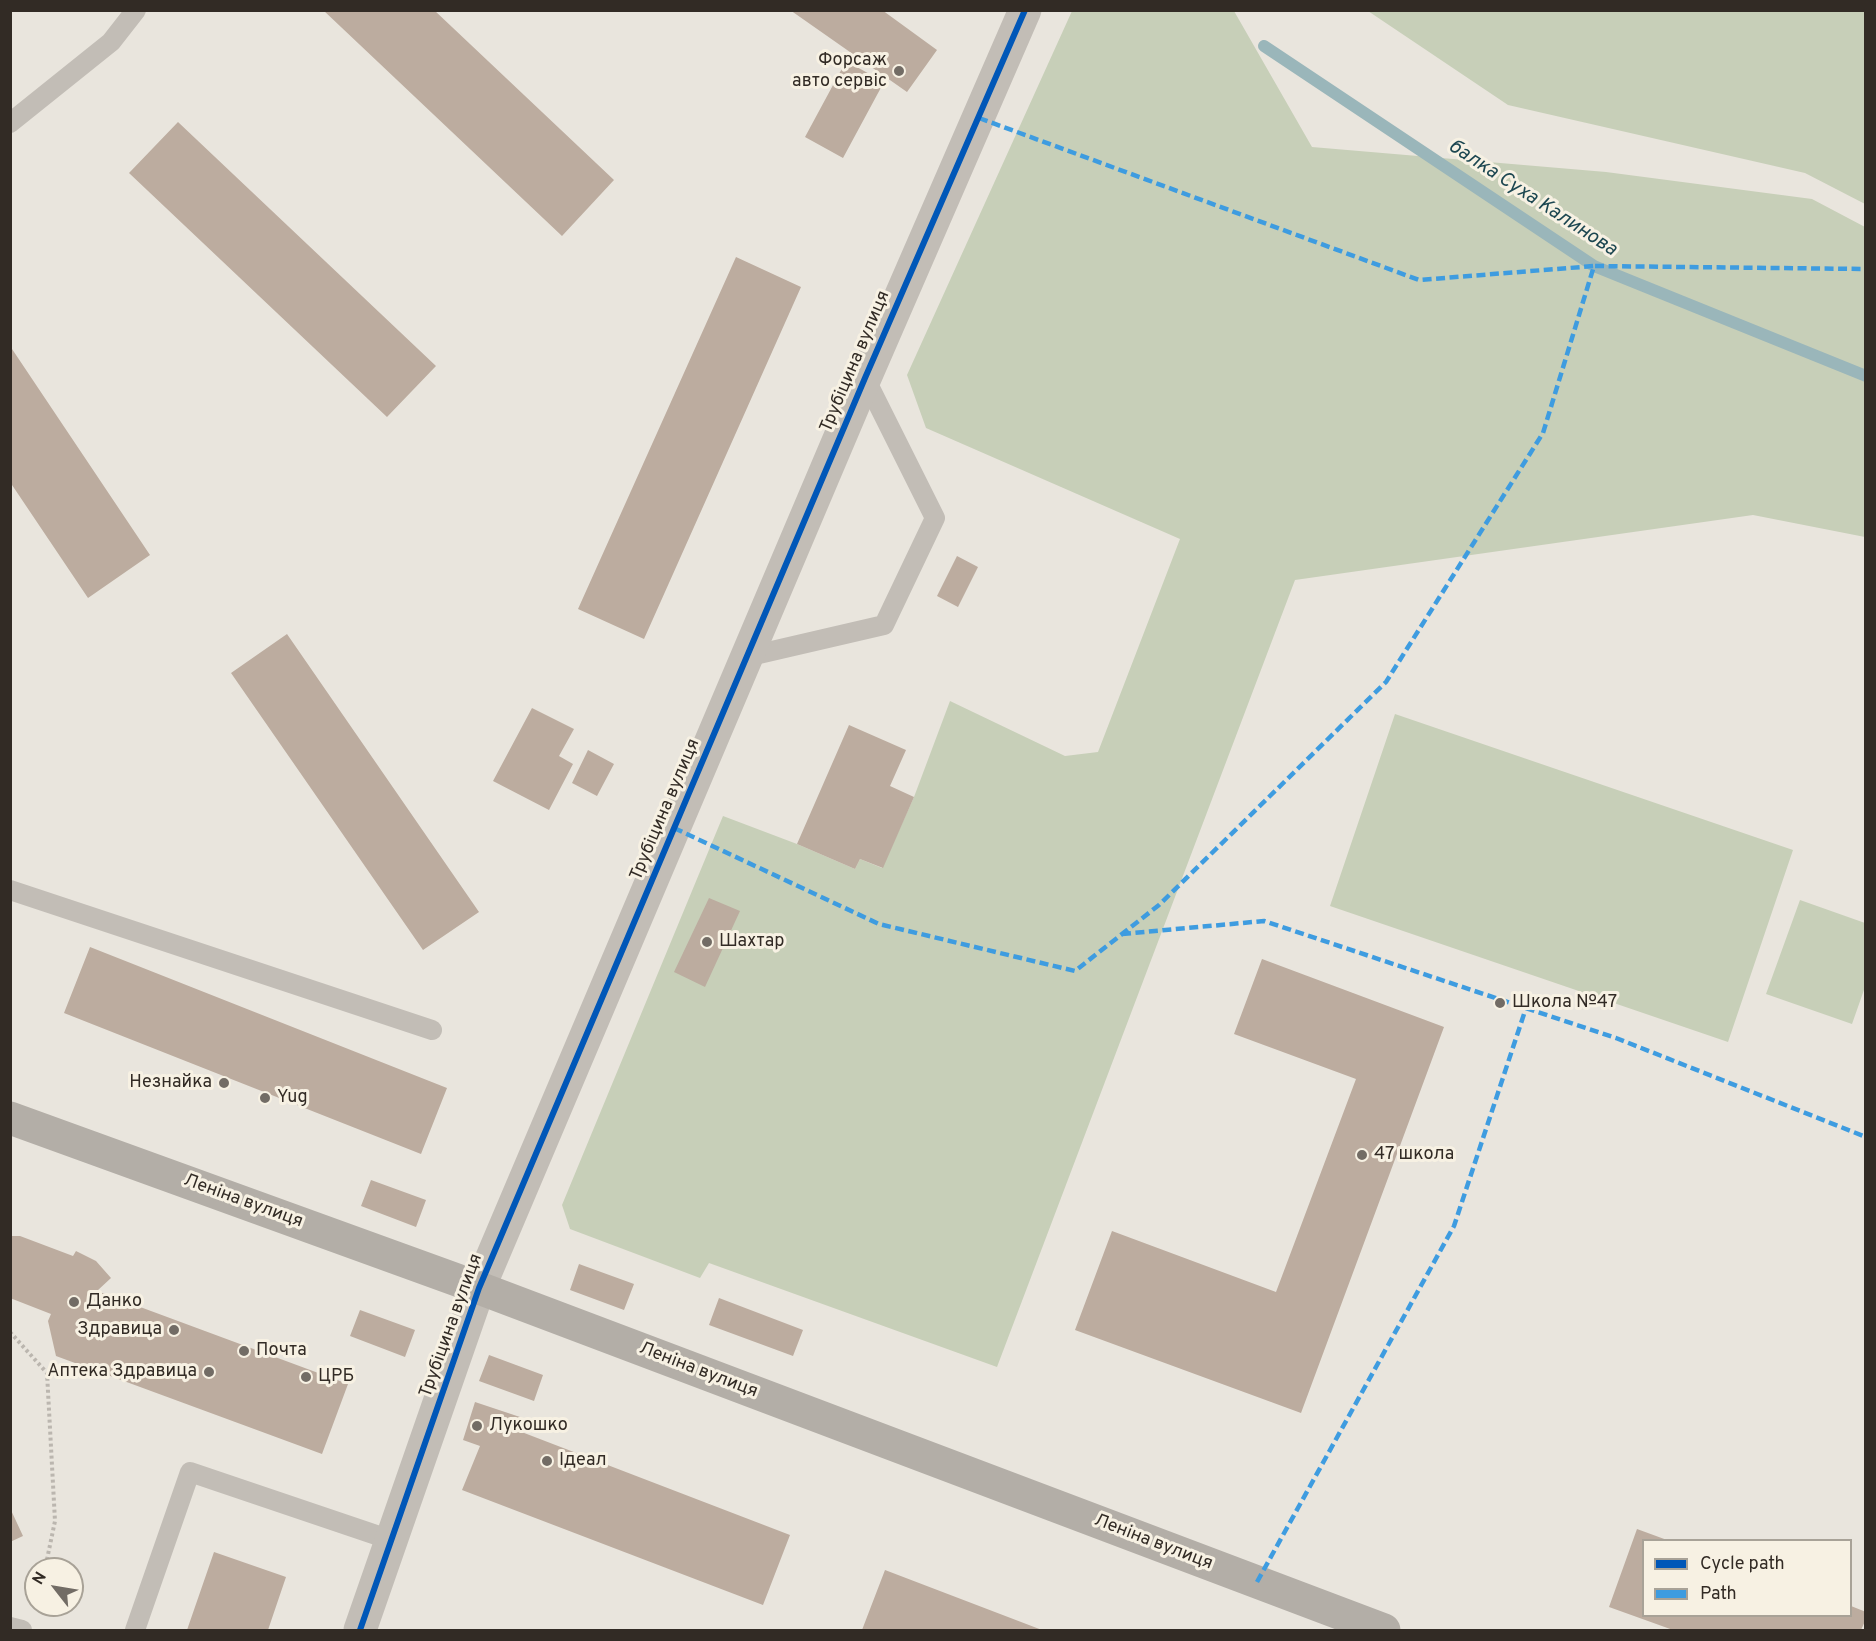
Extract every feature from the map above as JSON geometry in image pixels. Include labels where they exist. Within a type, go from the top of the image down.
[{"type":"main road","name":"Леніна вулиця","points":[[10,1118],[479,1288],[1384,1630]]},
{"type":"street","name":"Трубіцина вулиця","points":[[360,1630],[479,1288],[865,378],[1025,10]]},
{"type":"lane","points":[[10,123],[111,42],[136,10]]},
{"type":"lane","points":[[747,657],[884,625],[935,518],[865,378]]},
{"type":"lane","points":[[10,890],[432,1030]]},
{"type":"lane","points":[[135,1630],[189,1472],[392,1540]]},
{"type":"lane","points":[[10,1627],[22,1630]]},
{"type":"path","points":[[10,1332],[47,1373],[56,1521],[48,1557]]},
{"type":"green space","points":[[1072,11],[1234,11],[1312,147],[1606,172],[1812,199],[1865,227],[1865,537],[1753,515],[1295,580],[997,1367],[709,1263],[700,1278],[570,1229],[562,1205],[723,816],[855,869],[860,859],[882,868],[914,797],[950,701],[1065,756],[1098,752],[1180,539],[926,428],[907,375]]},
{"type":"green space","points":[[1368,11],[1865,11],[1865,204],[1805,173],[1508,105]]},
{"type":"green space","points":[[1395,714],[1793,850],[1728,1042],[1330,906]]},
{"type":"green space","points":[[1800,900],[1865,923],[1865,987],[1852,1024],[1766,994]]},
{"type":"building","points":[[323,10],[434,10],[614,180],[562,236]]},
{"type":"building","name":"Форсаж авто сервіс","points":[[790,10],[882,10],[937,50],[907,92]]},
{"type":"building","points":[[846,61],[884,82],[843,158],[805,137]]},
{"type":"building","points":[[178,122],[436,366],[387,417],[129,173]]},
{"type":"building","points":[[736,257],[801,287],[644,639],[578,609]]},
{"type":"building","points":[[10,346],[150,555],[88,598],[10,482]]},
{"type":"building","points":[[957,556],[978,567],[958,607],[937,596]]},
{"type":"building","points":[[287,634],[479,912],[423,950],[231,673]]},
{"type":"building","points":[[532,708],[574,729],[559,756],[573,764],[549,810],[493,781]]},
{"type":"building","points":[[849,725],[906,750],[890,786],[914,797],[883,868],[860,859],[855,869],[797,844]]},
{"type":"building","points":[[588,750],[614,764],[597,796],[572,783]]},
{"type":"building","name":"Шахтар","points":[[709,898],[740,911],[705,987],[674,972]]},
{"type":"building","points":[[90,947],[447,1088],[421,1154],[64,1013]]},
{"type":"building","name":"47 школа","points":[[1262,959],[1444,1027],[1301,1413],[1075,1330],[1112,1231],[1276,1292],[1356,1079],[1234,1034]]},
{"type":"building","points":[[371,1180],[426,1200],[416,1227],[361,1206]]},
{"type":"building","name":"Аптека Здравица","points":[[10,1236],[20,1236],[73,1256],[76,1251],[96,1261],[111,1278],[97,1291],[348,1384],[322,1454],[56,1356],[48,1321],[51,1314],[10,1298]]},
{"type":"building","points":[[579,1264],[634,1284],[624,1310],[570,1290]]},
{"type":"building","points":[[719,1298],[803,1330],[793,1356],[709,1325]]},
{"type":"building","points":[[360,1310],[415,1330],[405,1357],[350,1336]]},
{"type":"building","points":[[489,1355],[543,1375],[534,1401],[479,1381]]},
{"type":"building","points":[[475,1402],[523,1418],[519,1431],[790,1535],[763,1605],[462,1490],[480,1446],[463,1440]]},
{"type":"building","points":[[10,1508],[23,1536],[10,1542]]},
{"type":"building","points":[[1637,1529],[1664,1539],[1642,1539],[1642,1617],[1852,1617],[1852,1606],[1866,1612],[1866,1619],[1861,1630],[1673,1630],[1609,1607]]},
{"type":"building","points":[[214,1552],[286,1577],[268,1630],[187,1630]]},
{"type":"building","points":[[885,1570],[1042,1630],[862,1630]]},
{"type":"waterway","name":"балка Суха Калинова","points":[[1264,46],[1594,266],[1866,376]]},
{"type":"marked path","points":[[979,118],[1419,280],[1594,266]]},
{"type":"marked path","points":[[674,828],[879,924],[1075,971],[1159,905],[1386,682],[1543,433],[1594,266],[1866,269]]},
{"type":"marked path","points":[[1122,934],[1264,921],[1616,1038],[1866,1137]]},
{"type":"marked path","points":[[1257,1582],[1454,1226],[1526,1008]]},
{"type":"cycle path","points":[[360,1630],[479,1288],[865,378],[1025,10]]},
{"type":"place","name":"Форсаж авто сервіс","points":[[899,71]]},
{"type":"place","name":"Шахтар","points":[[707,942]]},
{"type":"place","name":"Школа №47","points":[[1500,1003]]},
{"type":"place","name":"Незнайка","points":[[224,1083]]},
{"type":"place","name":"Yug","points":[[265,1098]]},
{"type":"place","name":"47 школа","points":[[1362,1155]]},
{"type":"place","name":"Данко","points":[[74,1302]]},
{"type":"place","name":"Здравица","points":[[174,1330]]},
{"type":"place","name":"Почта","points":[[244,1351]]},
{"type":"place","name":"Аптека Здравица","points":[[209,1372]]},
{"type":"place","name":"ЦРБ","points":[[306,1377]]},
{"type":"place","name":"Лукошко","points":[[477,1426]]},
{"type":"place","name":"Ідеал","points":[[547,1461]]}]
